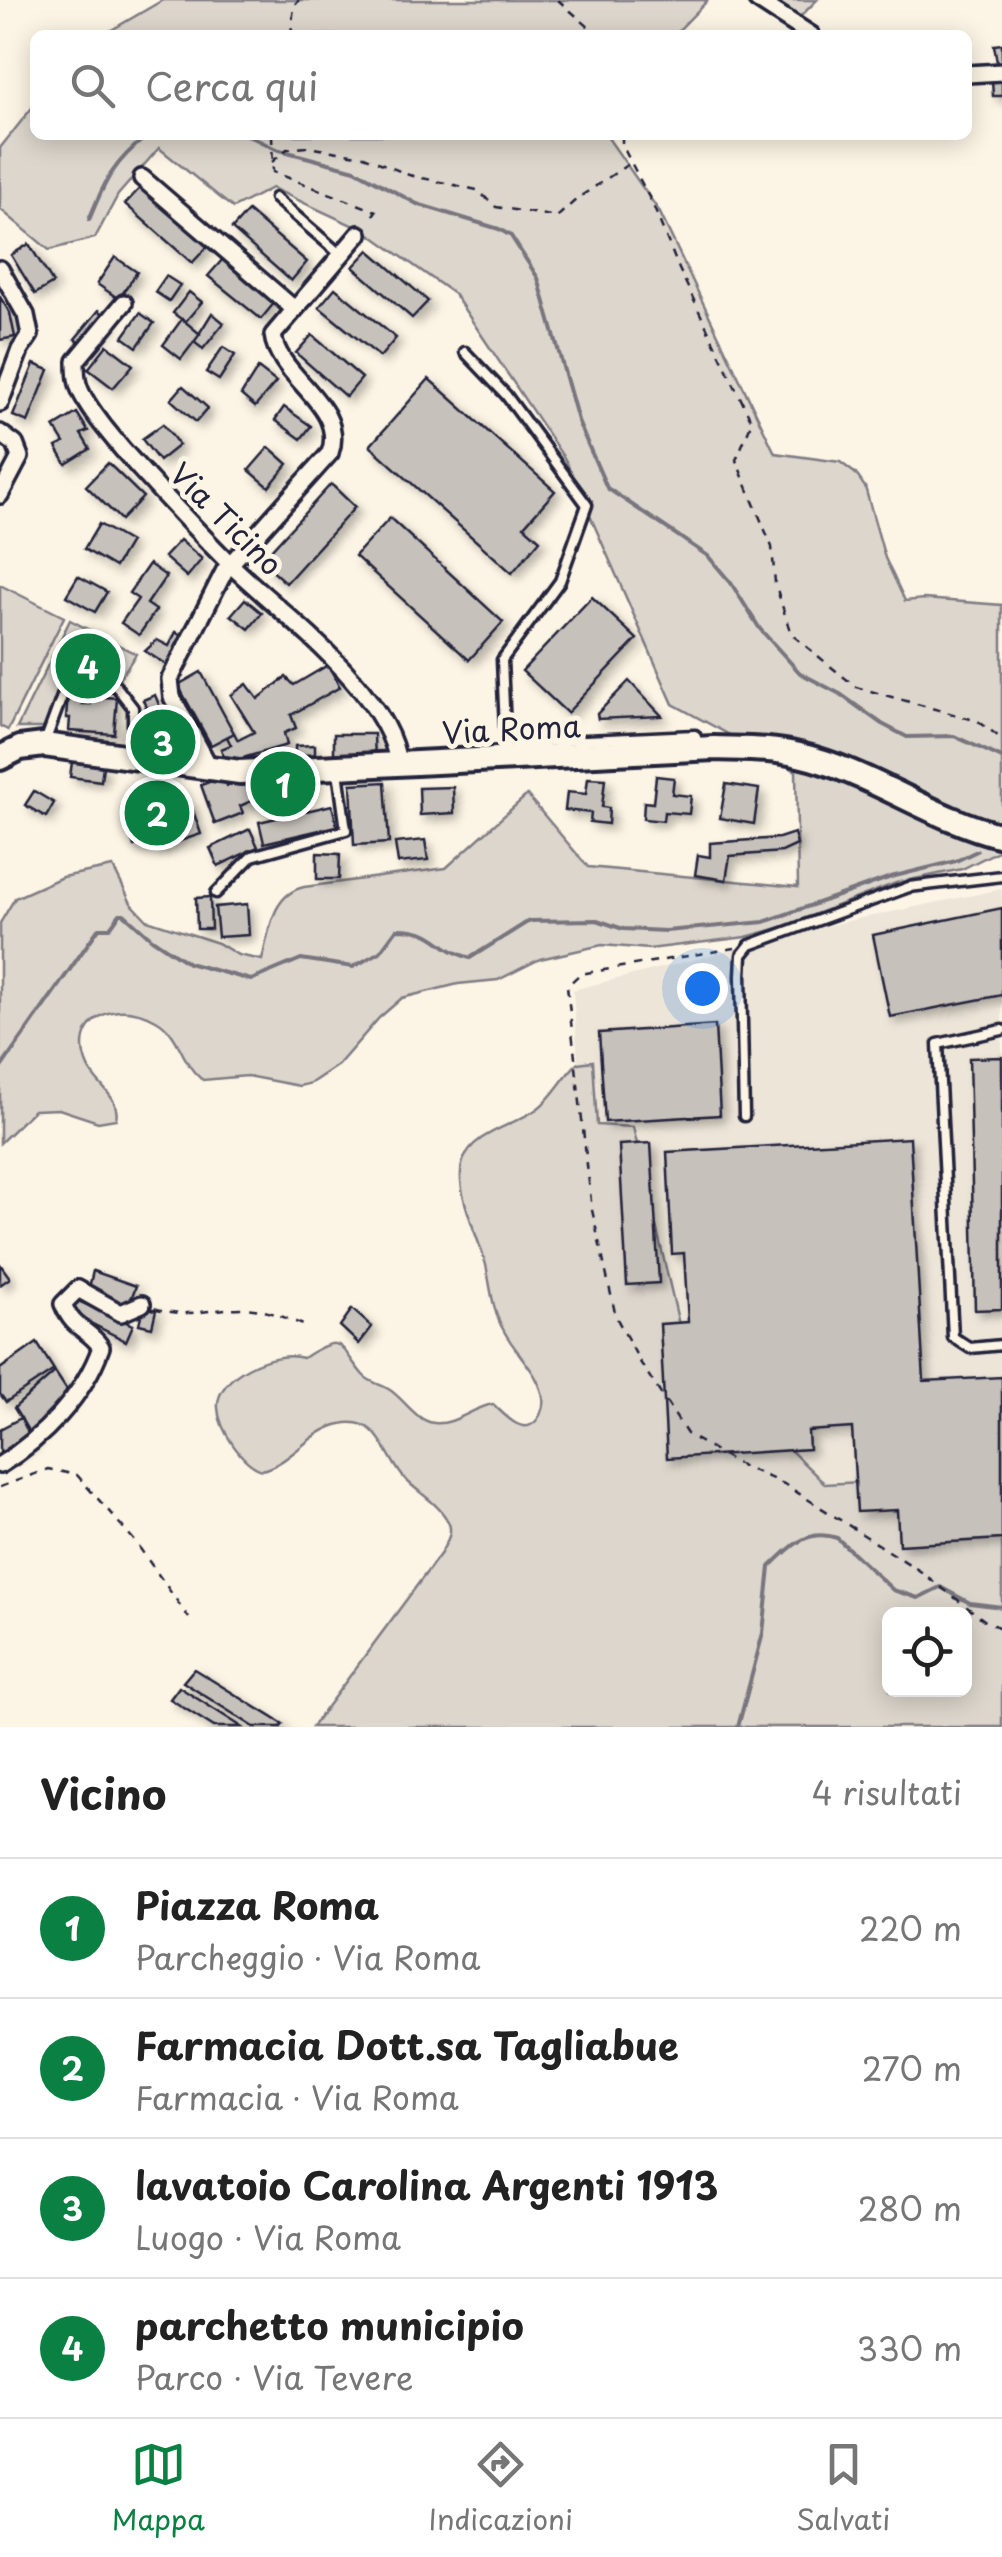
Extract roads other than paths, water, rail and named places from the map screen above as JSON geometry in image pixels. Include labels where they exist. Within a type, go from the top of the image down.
[{"type":"street","points":[[758,0],[803,30]]},
{"type":"street","points":[[972,74],[1002,72]]},
{"type":"street","points":[[142,178],[293,308]]},
{"type":"street","points":[[211,770],[169,685],[230,564],[330,453],[333,445],[327,416],[276,351],[273,335],[359,234]]},
{"type":"street","points":[[0,268],[26,315],[30,335],[6,364],[0,403]]},
{"type":"street","name":"Via Ticino","points":[[124,304],[76,361],[78,386],[121,449],[230,564],[319,644],[353,681],[394,740],[398,764]]},
{"type":"street","points":[[0,433],[15,444],[20,457],[0,495]]},
{"type":"street","name":"Via Roma","points":[[4,750],[44,745],[211,770],[701,749],[771,750],[834,766],[971,828],[1002,836]]},
{"type":"street","points":[[0,1465],[33,1444],[93,1371],[101,1348],[94,1337],[71,1323],[63,1304],[78,1288],[122,1313],[142,1304]]},
{"type":"lane","points":[[276,198],[341,255]]},
{"type":"lane","points":[[465,352],[506,395],[587,504],[560,581],[502,660],[506,758]]},
{"type":"lane","points":[[44,745],[64,691],[91,682],[116,686],[132,708],[133,758]]},
{"type":"lane","points":[[216,893],[252,856],[346,830],[337,767]]},
{"type":"lane","points":[[744,1116],[740,976],[742,955],[750,945],[909,887],[1002,876]]},
{"type":"lane","points":[[1002,1030],[938,1044],[953,1338],[970,1348],[1002,1345]]},
{"type":"waterway","points":[[89,220],[112,173],[142,140]]},
{"type":"waterway","points":[[257,140],[276,149],[355,170],[417,204],[511,236],[538,278],[579,424],[607,488],[708,556],[731,583],[760,629],[800,673],[907,737],[954,736],[1002,758]]},
{"type":"waterway","points":[[0,1069],[99,928],[110,928],[120,914],[188,963],[251,980],[301,959],[353,967],[380,952],[397,929],[421,932],[470,958],[529,921],[597,920],[623,929],[666,931],[764,922],[977,851]]},
{"type":"waterway","points":[[738,1727],[763,1633],[770,1567],[792,1546],[808,1538],[837,1538],[893,1590],[918,1598],[940,1587],[970,1603],[1002,1607]]},
{"type":"place","name":"parchetto municipio","points":[[88,666]]},
{"type":"place","name":"lavatoio Carolina Argenti 1913","points":[[163,742]]},
{"type":"place","name":"Piazza Roma","points":[[283,784]]},
{"type":"place","name":"Farmacia Dott.sa Tagliabue","points":[[157,813]]}]
